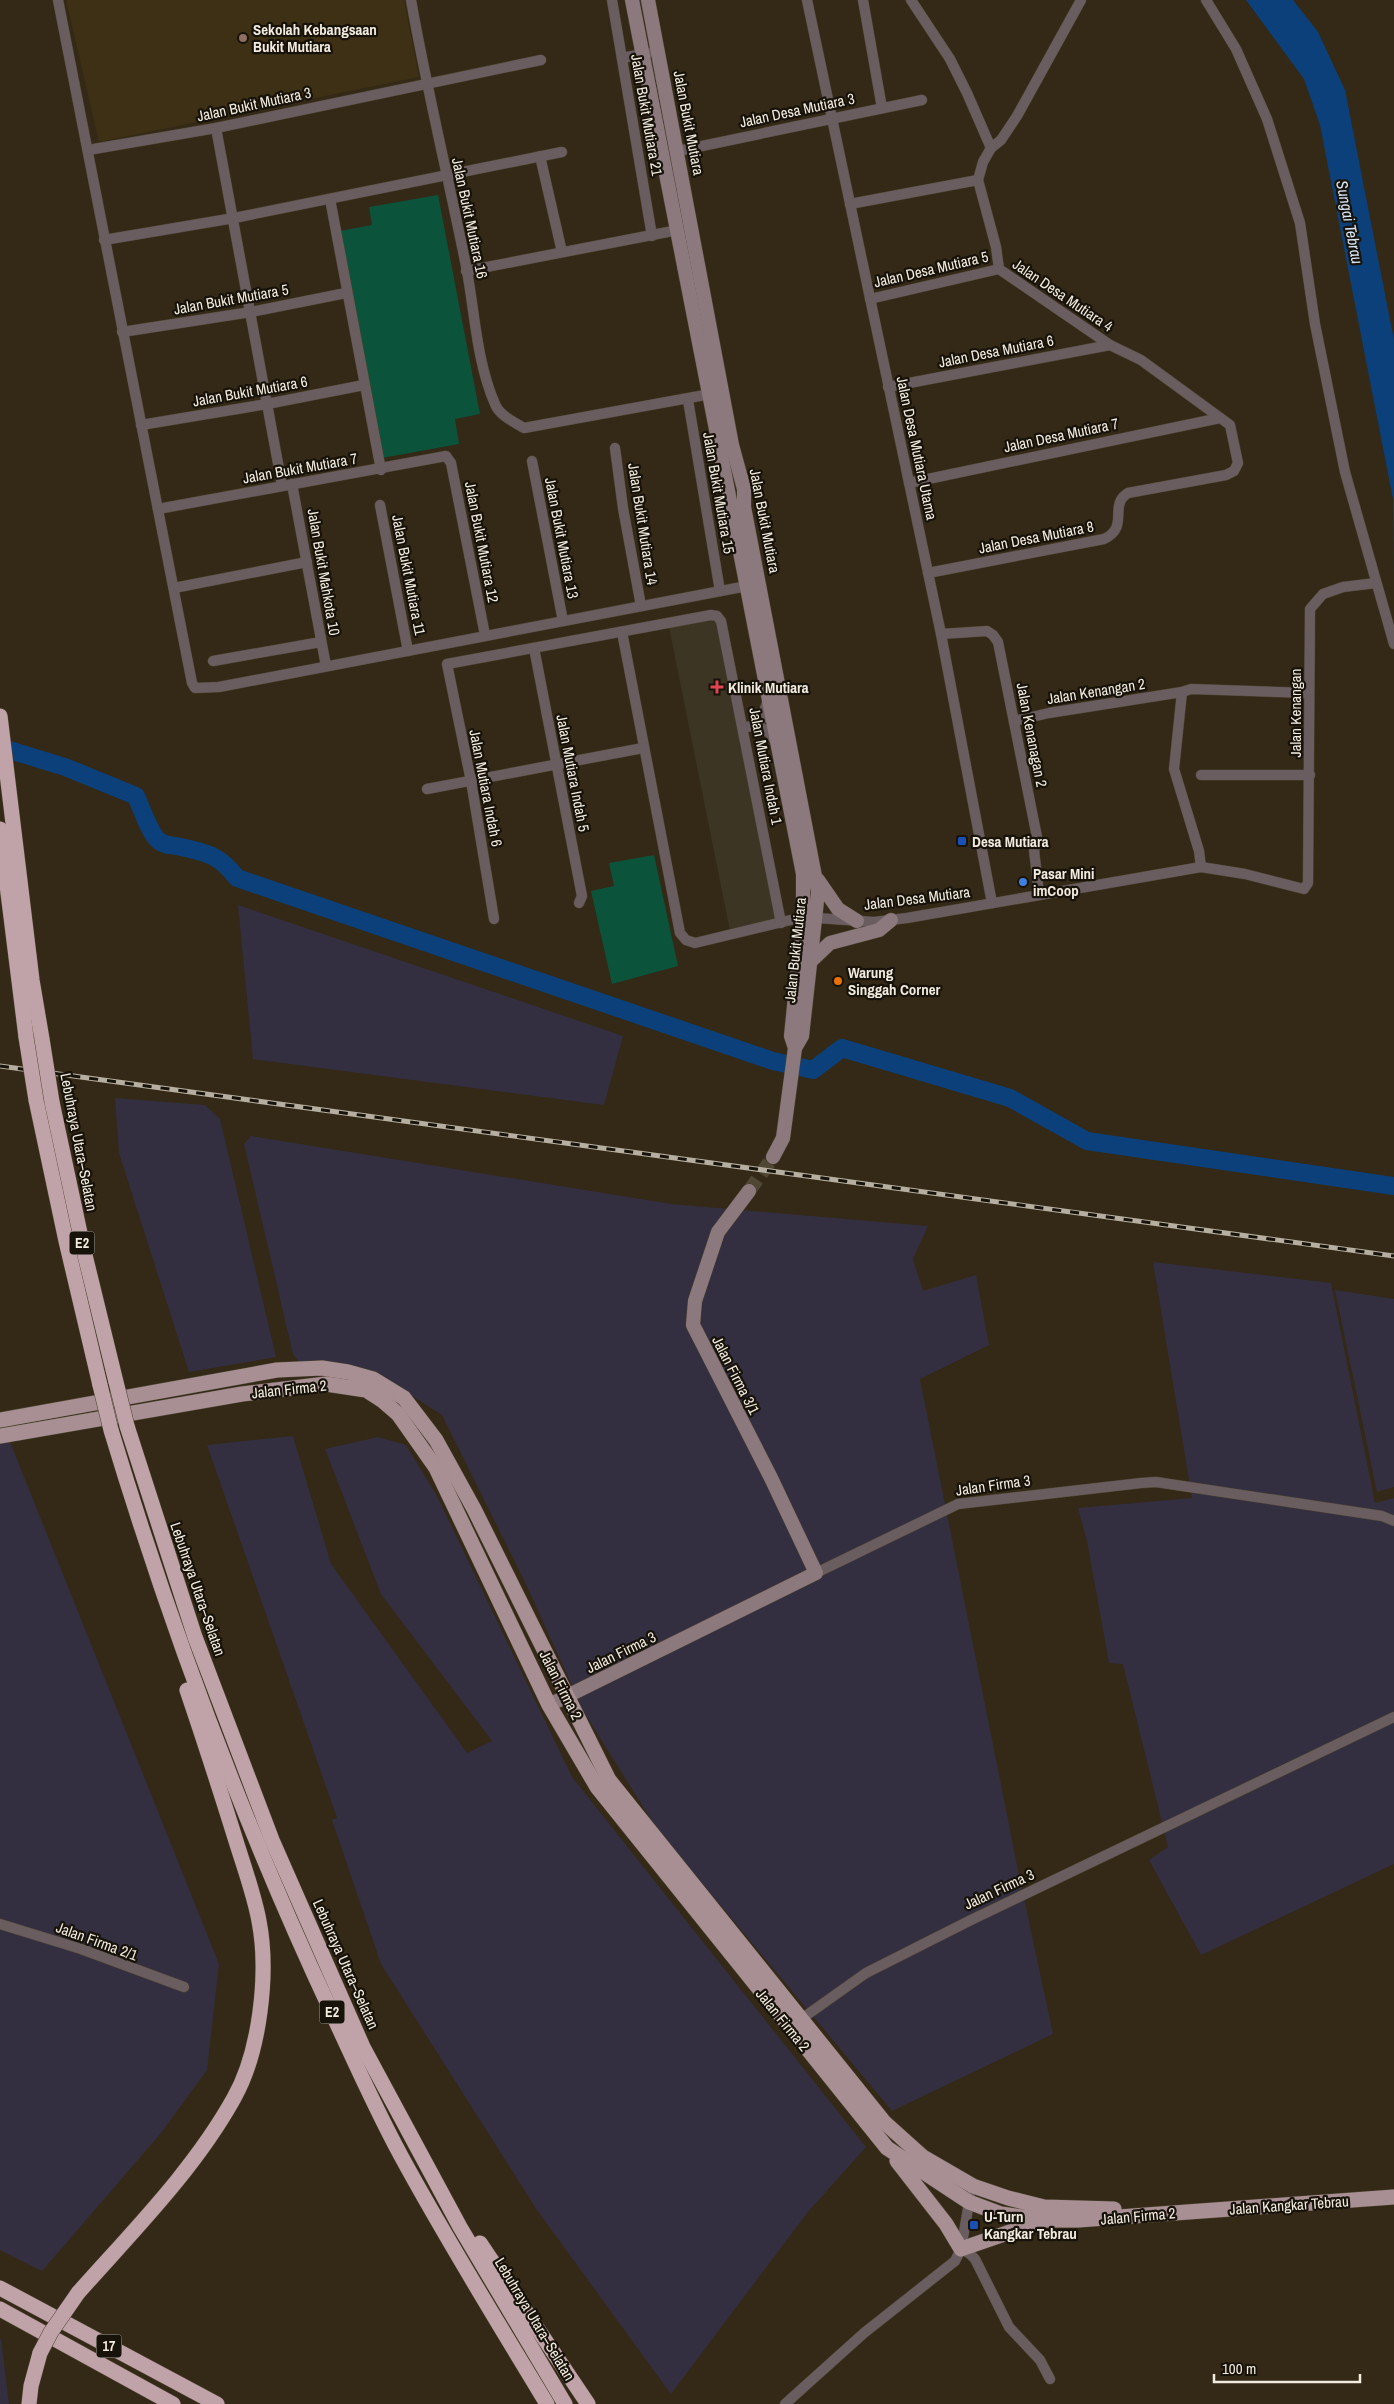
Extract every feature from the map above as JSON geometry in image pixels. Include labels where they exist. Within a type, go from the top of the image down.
[{"type":"highway","name":"Lebuhraya Utara–Selatan","points":[[1,722],[32,980],[52,1102],[83,1247],[127,1426],[195,1636],[272,1840],[365,2051],[460,2227],[566,2404]]},
{"type":"highway","name":"E2","points":[[0,829],[26,1037],[36,1100],[66,1241],[100,1385],[111,1430],[136,1514],[201,1700],[260,1850],[304,1954],[399,2152],[458,2257],[548,2404]]},
{"type":"highway","points":[[29,2404],[30,2386],[40,2353],[58,2320],[78,2293],[188,2167],[216,2129],[236,2096],[257,2030],[263,1976],[259,1921],[218,1783],[163,1620],[165,1597]]},
{"type":"highway","points":[[460,2227],[474,2234],[588,2404]]},
{"type":"highway","name":"17","points":[[0,2288],[217,2404]]},
{"type":"highway","name":"17","points":[[0,2309],[173,2404]]},
{"type":"main road","name":"Jalan Firma 2","points":[[0,1420],[277,1370],[322,1368],[348,1372],[373,1379],[404,1398],[436,1440],[474,1510],[609,1780],[795,2023],[887,2148],[969,2202],[1001,2214],[1044,2220],[1078,2220],[1183,2212]]},
{"type":"main road","name":"Jalan Firma 2","points":[[0,1436],[260,1392],[326,1384],[366,1390],[398,1414],[436,1468],[549,1705],[597,1788],[795,2023],[884,2122],[923,2157],[973,2186],[1008,2198],[1044,2207],[1183,2212]]},
{"type":"main road","points":[[887,2148],[946,2224],[961,2249],[1044,2220]]},
{"type":"main road","name":"Jalan Kangkar Tebrau","points":[[1183,2212],[1394,2197]]},
{"type":"street","points":[[58,0],[192,683],[197,689],[747,586],[754,574],[755,556]]},
{"type":"street","name":"Jalan Bukit Mutiara 16","points":[[411,0],[426,84],[466,270],[482,362],[496,406],[508,419],[524,428],[688,400]]},
{"type":"street","name":"Jalan Bukit Mutiara 21","points":[[612,0],[652,236]]},
{"type":"street","name":"Jalan Bukit Mutiara","points":[[632,0],[678,230],[716,394],[744,490],[744,507],[766,611],[816,877],[818,892],[809,918]]},
{"type":"street","name":"Jalan Bukit Mutiara","points":[[648,0],[678,150],[747,586],[770,696],[778,748],[803,874],[809,918],[810,962],[802,1036],[795,1048]]},
{"type":"street","name":"Jalan Desa Mutiara Utama","points":[[807,0],[928,573],[992,903]]},
{"type":"street","points":[[863,0],[882,108]]},
{"type":"street","points":[[911,0],[950,60],[991,148]]},
{"type":"street","points":[[850,204],[978,180],[983,162],[991,148],[1001,140],[1012,123],[1081,0]]},
{"type":"street","points":[[1206,0],[1236,49],[1267,118],[1300,223],[1315,324],[1345,472],[1394,644]]},
{"type":"street","points":[[622,58],[658,50]]},
{"type":"street","name":"Jalan Bukit Mutiara 3","points":[[88,150],[216,128],[541,60]]},
{"type":"street","name":"Jalan Desa Mutiara 3","points":[[678,150],[922,100]]},
{"type":"street","name":"Jalan Bukit Mahkota 10","points":[[216,128],[267,404],[307,562],[326,666]]},
{"type":"street","points":[[660,141],[671,150],[678,150]]},
{"type":"street","points":[[666,173],[672,156],[678,150]]},
{"type":"street","points":[[104,240],[234,218],[562,152]]},
{"type":"street","points":[[540,156],[562,252]]},
{"type":"street","name":"Jalan Desa Mutiara 4","points":[[978,180],[994,238],[999,269],[1110,345],[1141,360],[1230,425],[1238,463],[1234,471]]},
{"type":"street","points":[[330,199],[346,293],[381,470]]},
{"type":"street","points":[[466,270],[678,230]]},
{"type":"street","name":"Jalan Desa Mutiara 5","points":[[870,299],[999,269]]},
{"type":"street","name":"Jalan Bukit Mutiara 5","points":[[122,332],[250,312],[346,293]]},
{"type":"street","name":"Jalan Desa Mutiara 6","points":[[888,387],[1110,345]]},
{"type":"street","name":"Jalan Bukit Mutiara 6","points":[[141,425],[267,404],[364,385]]},
{"type":"street","points":[[688,400],[716,394]]},
{"type":"street","name":"Jalan Bukit Mutiara 15","points":[[688,400],[720,591]]},
{"type":"street","name":"Jalan Desa Mutiara 7","points":[[909,482],[1220,418]]},
{"type":"street","name":"Jalan Bukit Mutiara 14","points":[[615,448],[623,508],[641,606]]},
{"type":"street","name":"Jalan Bukit Mutiara 7","points":[[158,509],[381,470],[446,456]]},
{"type":"street","name":"Jalan Bukit Mutiara 12","points":[[446,456],[451,463],[485,635]]},
{"type":"street","name":"Jalan Bukit Mutiara 13","points":[[532,461],[563,621]]},
{"type":"street","name":"Jalan Desa Mutiara 8","points":[[928,573],[1104,539],[1113,535],[1118,526],[1118,504],[1121,497],[1128,493],[1226,475],[1234,471]]},
{"type":"street","name":"Jalan Bukit Mutiara 11","points":[[380,505],[408,651]]},
{"type":"street","points":[[174,588],[307,562]]},
{"type":"street","name":"Jalan Kenangan","points":[[1304,889],[1308,883],[1310,609],[1323,594],[1343,587],[1376,582]]},
{"type":"street","points":[[747,586],[760,598],[766,611]]},
{"type":"street","name":"Jalan Mutiara Indah 1","points":[[622,632],[711,615],[717,616],[721,622],[781,923]]},
{"type":"street","points":[[534,648],[622,632]]},
{"type":"street","name":"Jalan Desa Mutiara","points":[[622,632],[680,932],[686,940],[696,943],[809,918],[874,922],[892,920],[1201,867],[1245,874],[1304,889]]},
{"type":"street","name":"Jalan Kenanagan 2","points":[[940,634],[987,632],[993,634],[998,642],[1038,842],[1034,850],[1039,894]]},
{"type":"street","points":[[213,661],[321,642]]},
{"type":"street","name":"Jalan Mutiara Indah 6","points":[[494,918],[471,781],[446,664],[534,648]]},
{"type":"street","name":"Jalan Mutiara Indah 5","points":[[534,648],[582,896],[579,903]]},
{"type":"street","name":"Jalan Kenangan 2","points":[[1014,721],[1049,713],[1191,689],[1309,693]]},
{"type":"street","points":[[1182,692],[1174,769],[1199,851],[1201,867]]},
{"type":"street","points":[[755,725],[765,712],[770,696]]},
{"type":"street","points":[[743,727],[755,725],[770,732],[778,748]]},
{"type":"street","points":[[427,789],[643,748]]},
{"type":"street","points":[[1201,776],[1310,775]]},
{"type":"street","points":[[816,877],[838,909],[856,921]]},
{"type":"street","points":[[773,1157],[783,1138],[795,1048],[791,1036],[809,918]]},
{"type":"street","points":[[810,962],[830,943],[879,930],[892,920]]},
{"type":"street","name":"Jalan Firma 3/1","points":[[749,1190],[718,1232],[695,1301],[693,1325],[771,1478],[816,1573]]},
{"type":"street","name":"Jalan Firma 3","points":[[549,1705],[958,1504],[1156,1482],[1382,1516],[1394,1521]]},
{"type":"street","name":"Jalan Firma 3","points":[[795,2023],[866,1972],[1394,1717]]},
{"type":"street","name":"Jalan Firma 2/1","points":[[0,1924],[81,1949],[184,1987]]},
{"type":"street","points":[[785,2404],[864,2333],[955,2262],[961,2249],[973,2186]]},
{"type":"street","points":[[961,2249],[970,2254],[975,2260],[1008,2326],[1040,2360],[1050,2379]]},
{"type":"shaded area","name":"Sekolah Kebangsaan Bukit Mutiara","points":[[66,0],[404,0],[419,77],[99,142]]},
{"type":"shaded area","points":[[721,616],[784,918],[730,931],[669,627]]},
{"type":"shaded area","points":[[238,905],[623,1036],[604,1105],[253,1059]]},
{"type":"shaded area","points":[[115,1098],[205,1105],[220,1119],[276,1357],[189,1372],[119,1153]]},
{"type":"shaded area","points":[[251,1136],[671,1204],[928,1226],[913,1259],[923,1291],[976,1275],[989,1345],[920,1379],[1019,1875],[1053,2034],[892,2111],[657,1829],[584,1712],[525,1582],[442,1415],[380,1375],[353,1366],[299,1362],[293,1354],[244,1144]]},
{"type":"shaded area","points":[[1153,1262],[1331,1283],[1375,1503],[1394,1498],[1394,1864],[1201,1955],[1149,1860],[1168,1847],[1123,1664],[1109,1663],[1087,1541],[1078,1508],[1192,1498]]},
{"type":"shaded area","points":[[1335,1290],[1394,1299],[1394,1487],[1377,1492]]},
{"type":"shaded area","points":[[0,1417],[219,1964],[207,2070],[161,2133],[42,2271],[0,2250]]},
{"type":"shaded area","points":[[293,1436],[331,1564],[467,1753],[492,1741],[381,1594],[325,1449],[378,1437],[406,1445],[437,1496],[572,1777],[866,2147],[807,2213],[671,2394],[537,2210],[381,1964],[332,1820],[337,1818],[207,1445]]},
{"type":"shaded area","points":[[1,2339],[9,2404],[0,2404]]},
{"type":"green space","points":[[438,195],[480,414],[455,419],[459,444],[382,458],[340,231],[372,225],[369,207]]},
{"type":"green space","points":[[654,855],[678,966],[612,984],[591,891],[614,886],[609,863]]},
{"type":"water","name":"Sungai Tebrau","points":[[1246,0],[1293,0],[1318,32],[1345,90],[1394,340],[1394,576],[1393,499],[1320,125],[1304,79]]},
{"type":"waterway","points":[[0,747],[65,767],[136,796],[149,827],[161,843],[213,856],[237,878],[773,1061],[813,1070],[842,1048],[1010,1098],[1087,1141],[1394,1186]]},
{"type":"tunnel","points":[[749,1191],[773,1157]]},
{"type":"railway","points":[[0,1066],[1394,1256]]},
{"type":"place","name":"Sekolah Kebangsaan Bukit Mutiara","points":[[243,38]]},
{"type":"place","name":"Klinik Mutiara","points":[[717,687]]},
{"type":"place","name":"Desa Mutiara","points":[[962,841]]},
{"type":"place","name":"Pasar Mini imCoop","points":[[1023,882]]},
{"type":"place","name":"Warung Singgah Corner","points":[[838,981]]},
{"type":"place","name":"U-Turn Kangkar Tebrau","points":[[974,2225]]}]
